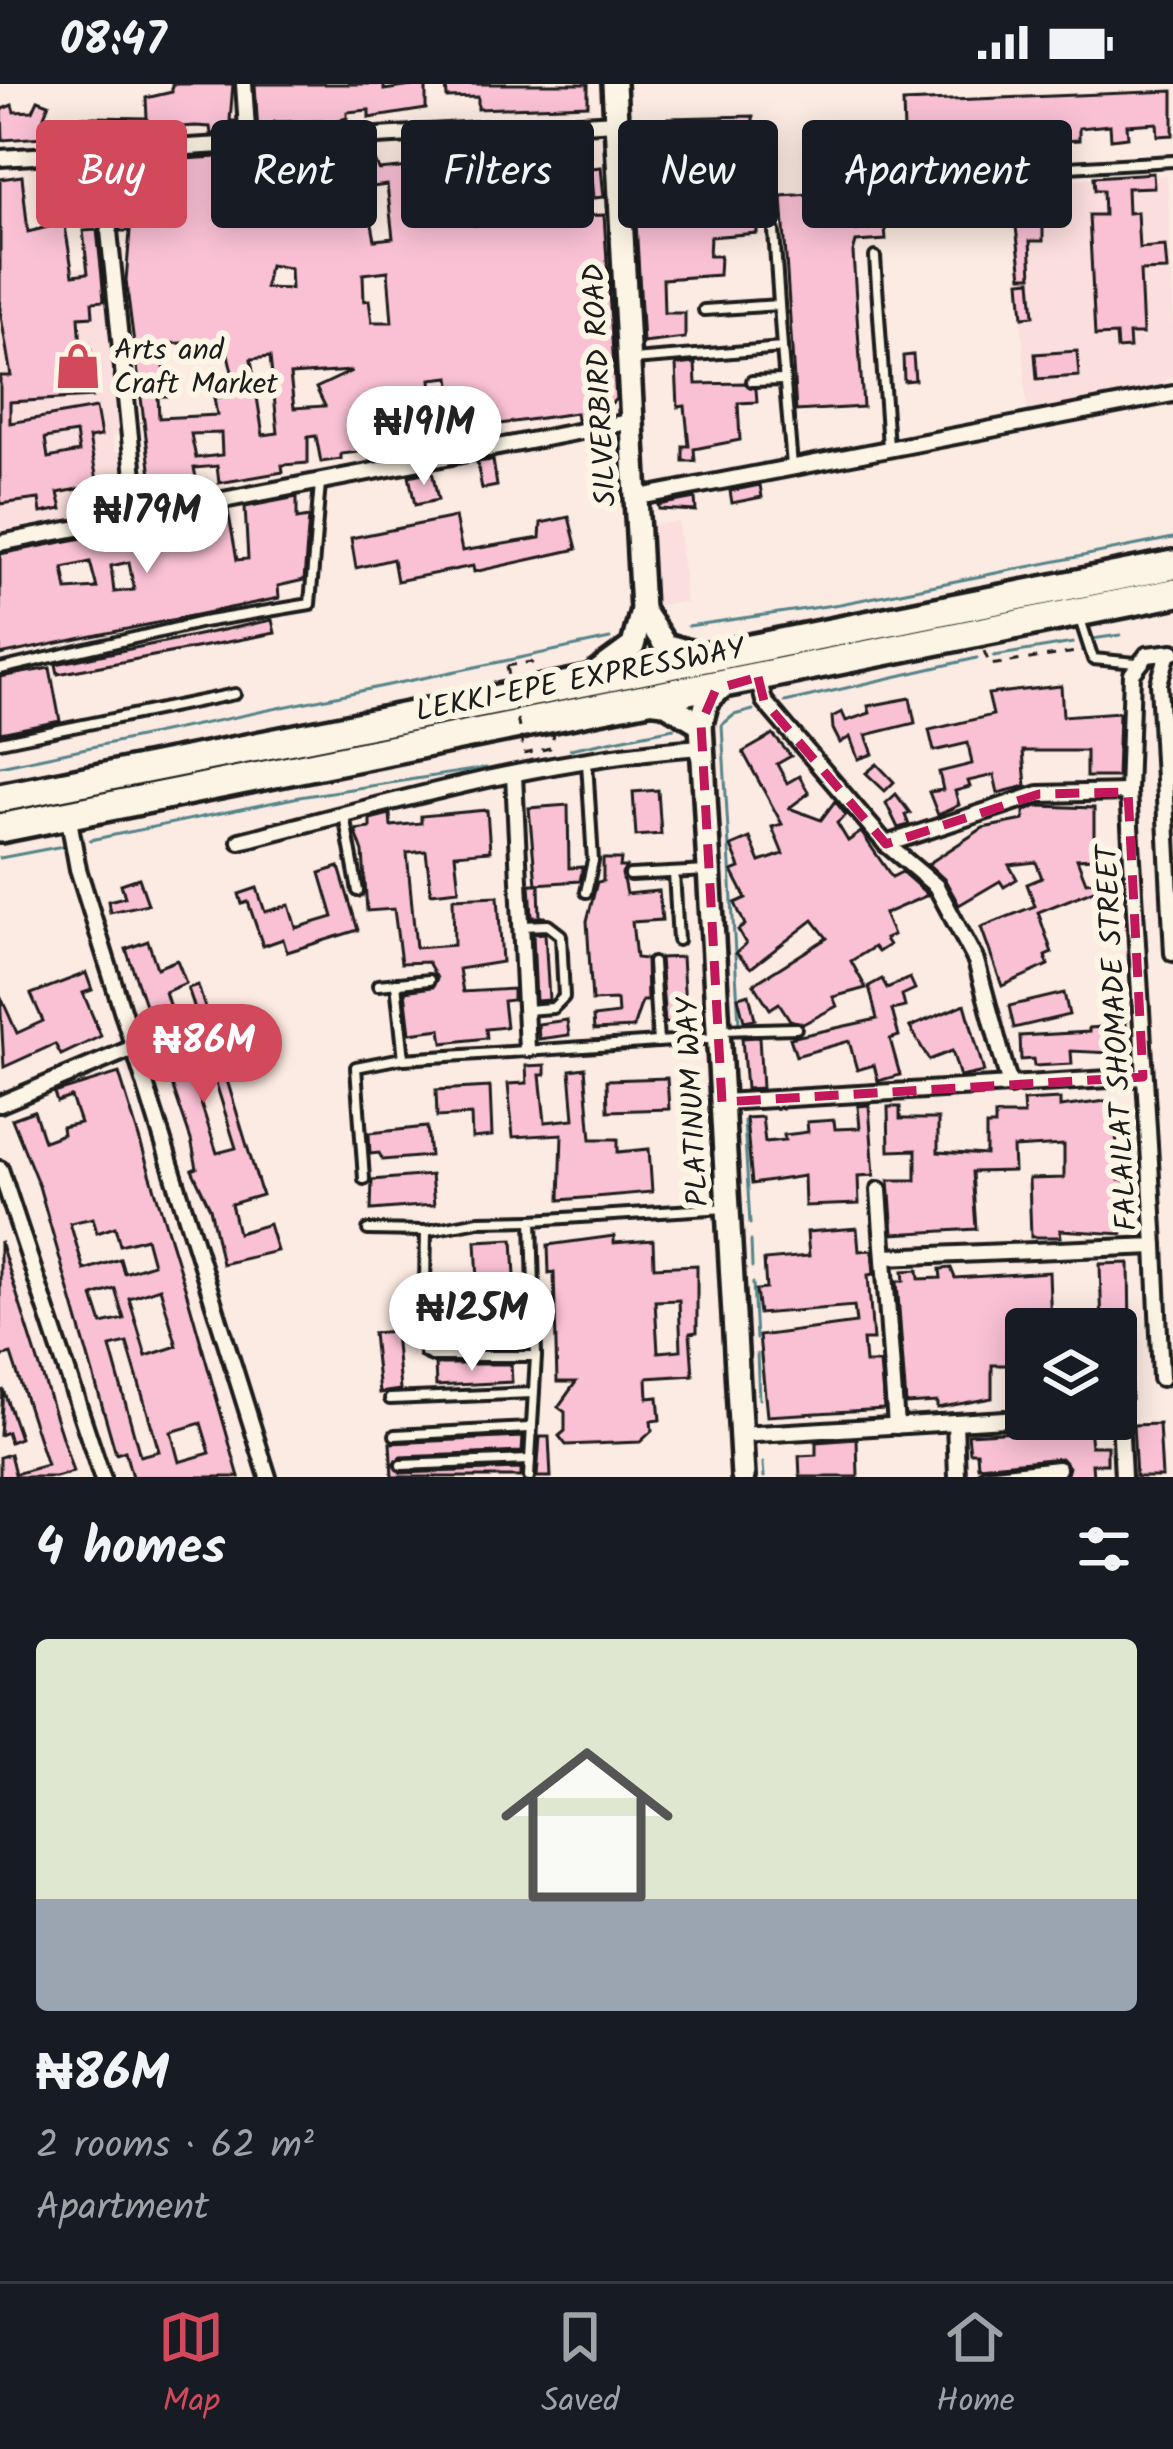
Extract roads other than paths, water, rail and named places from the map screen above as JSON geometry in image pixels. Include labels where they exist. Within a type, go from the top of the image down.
[{"type":"highway","name":"LEKKI-EPE EXPRESSWAY","points":[[0,798],[1173,565]]},
{"type":"highway","name":"LEKKI-EPE EXPRESSWAY","points":[[0,828],[1173,593]]},
{"type":"street","points":[[244,84],[246,120]]},
{"type":"street","name":"SILVERBIRD ROAD","points":[[614,84],[628,422],[642,610]]},
{"type":"street","points":[[377,136],[616,122]]},
{"type":"street","points":[[0,158],[36,156]]},
{"type":"street","points":[[109,228],[138,516]]},
{"type":"street","points":[[634,499],[1173,394]]},
{"type":"street","points":[[0,543],[628,422]]},
{"type":"street","points":[[642,610],[665,645],[685,655],[716,656]]},
{"type":"street","points":[[566,685],[624,658],[633,646],[642,610]]},
{"type":"street","points":[[1137,663],[1147,655],[1170,652]]},
{"type":"street","points":[[1170,652],[1173,670]]},
{"type":"street","points":[[1170,652],[1159,683],[1173,882],[1173,953]]},
{"type":"street","name":"FALAILAT SHOMADE STREET","points":[[884,1257],[1154,1246],[1128,792],[1132,674],[1137,663]]},
{"type":"street","points":[[758,677],[764,701],[886,844],[936,886],[976,962],[994,1011],[1010,1085]]},
{"type":"street","points":[[643,700],[664,702],[701,724],[707,701],[726,683]]},
{"type":"street","name":"PLATINUM WAY","points":[[701,724],[743,1477]]},
{"type":"street","points":[[240,841],[587,760],[703,747]]},
{"type":"street","points":[[514,775],[527,1049]]},
{"type":"street","points":[[886,844],[1040,794],[1128,792]]},
{"type":"street","points":[[68,814],[77,869],[268,1477]]},
{"type":"street","points":[[0,1104],[133,1048]]},
{"type":"street","points":[[722,1102],[1143,1077]]},
{"type":"street","points":[[0,1169],[102,1477]]},
{"type":"street","points":[[879,1190],[896,1426]]},
{"type":"street","points":[[1154,1246],[1161,1378]]},
{"type":"street","points":[[740,1435],[1005,1419]]},
{"type":"street","points":[[955,1422],[957,1477]]},
{"type":"street","points":[[1121,1440],[1123,1477]]},
{"type":"street","points":[[986,1477],[1058,1469]]},
{"type":"lane","points":[[1072,167],[1173,161]]},
{"type":"lane","points":[[774,231],[793,469]]},
{"type":"lane","points":[[875,257],[888,451]]},
{"type":"lane","points":[[704,310],[779,305]]},
{"type":"lane","points":[[626,360],[782,348]]},
{"type":"lane","points":[[752,381],[784,380]]},
{"type":"lane","points":[[0,669],[203,622],[310,604],[320,483]]},
{"type":"lane","points":[[1078,612],[1087,651],[1108,664],[1137,663]]},
{"type":"lane","points":[[0,742],[235,694]]},
{"type":"lane","points":[[586,892],[593,861],[587,760]]},
{"type":"lane","points":[[344,814],[358,891]]},
{"type":"lane","points":[[630,875],[710,871]]},
{"type":"lane","points":[[674,873],[679,940]]},
{"type":"lane","points":[[521,926],[548,926],[561,935],[564,997],[553,1008],[526,1010]]},
{"type":"lane","points":[[652,963],[658,1042]]},
{"type":"lane","points":[[378,985],[429,980]]},
{"type":"lane","points":[[396,983],[401,1058]]},
{"type":"lane","points":[[364,1179],[356,1067],[401,1058],[796,1028]]},
{"type":"lane","points":[[368,1230],[426,1231],[479,1221],[728,1208]]},
{"type":"lane","points":[[529,1477],[536,1356],[532,1220]]},
{"type":"lane","points":[[426,1231],[425,1352],[536,1356]]},
{"type":"lane","points":[[390,1400],[532,1393]]},
{"type":"lane","points":[[395,1435],[530,1428]]},
{"type":"lane","points":[[401,1465],[529,1460]]},
{"type":"waterway","points":[[688,626],[840,604],[1173,538]]},
{"type":"waterway","points":[[1092,639],[1120,635]]},
{"type":"waterway","points":[[0,766],[610,639]]},
{"type":"waterway","points":[[994,656],[1073,643]]},
{"type":"waterway","points":[[785,702],[977,658]]},
{"type":"waterway","points":[[739,1024],[722,725],[734,715],[753,710]]},
{"type":"waterway","points":[[570,749],[674,728]]},
{"type":"waterway","points":[[90,840],[299,797],[486,768]]},
{"type":"waterway","points":[[0,858],[63,846]]},
{"type":"waterway","points":[[744,1121],[750,1224]]},
{"type":"waterway","points":[[751,1241],[752,1267]]},
{"type":"waterway","points":[[753,1283],[756,1339]]},
{"type":"waterway","points":[[757,1354],[759,1399]]},
{"type":"waterway","points":[[763,1463],[764,1477]]},
{"type":"place","name":"Arts and Craft Market","points":[[78,366]]}]
